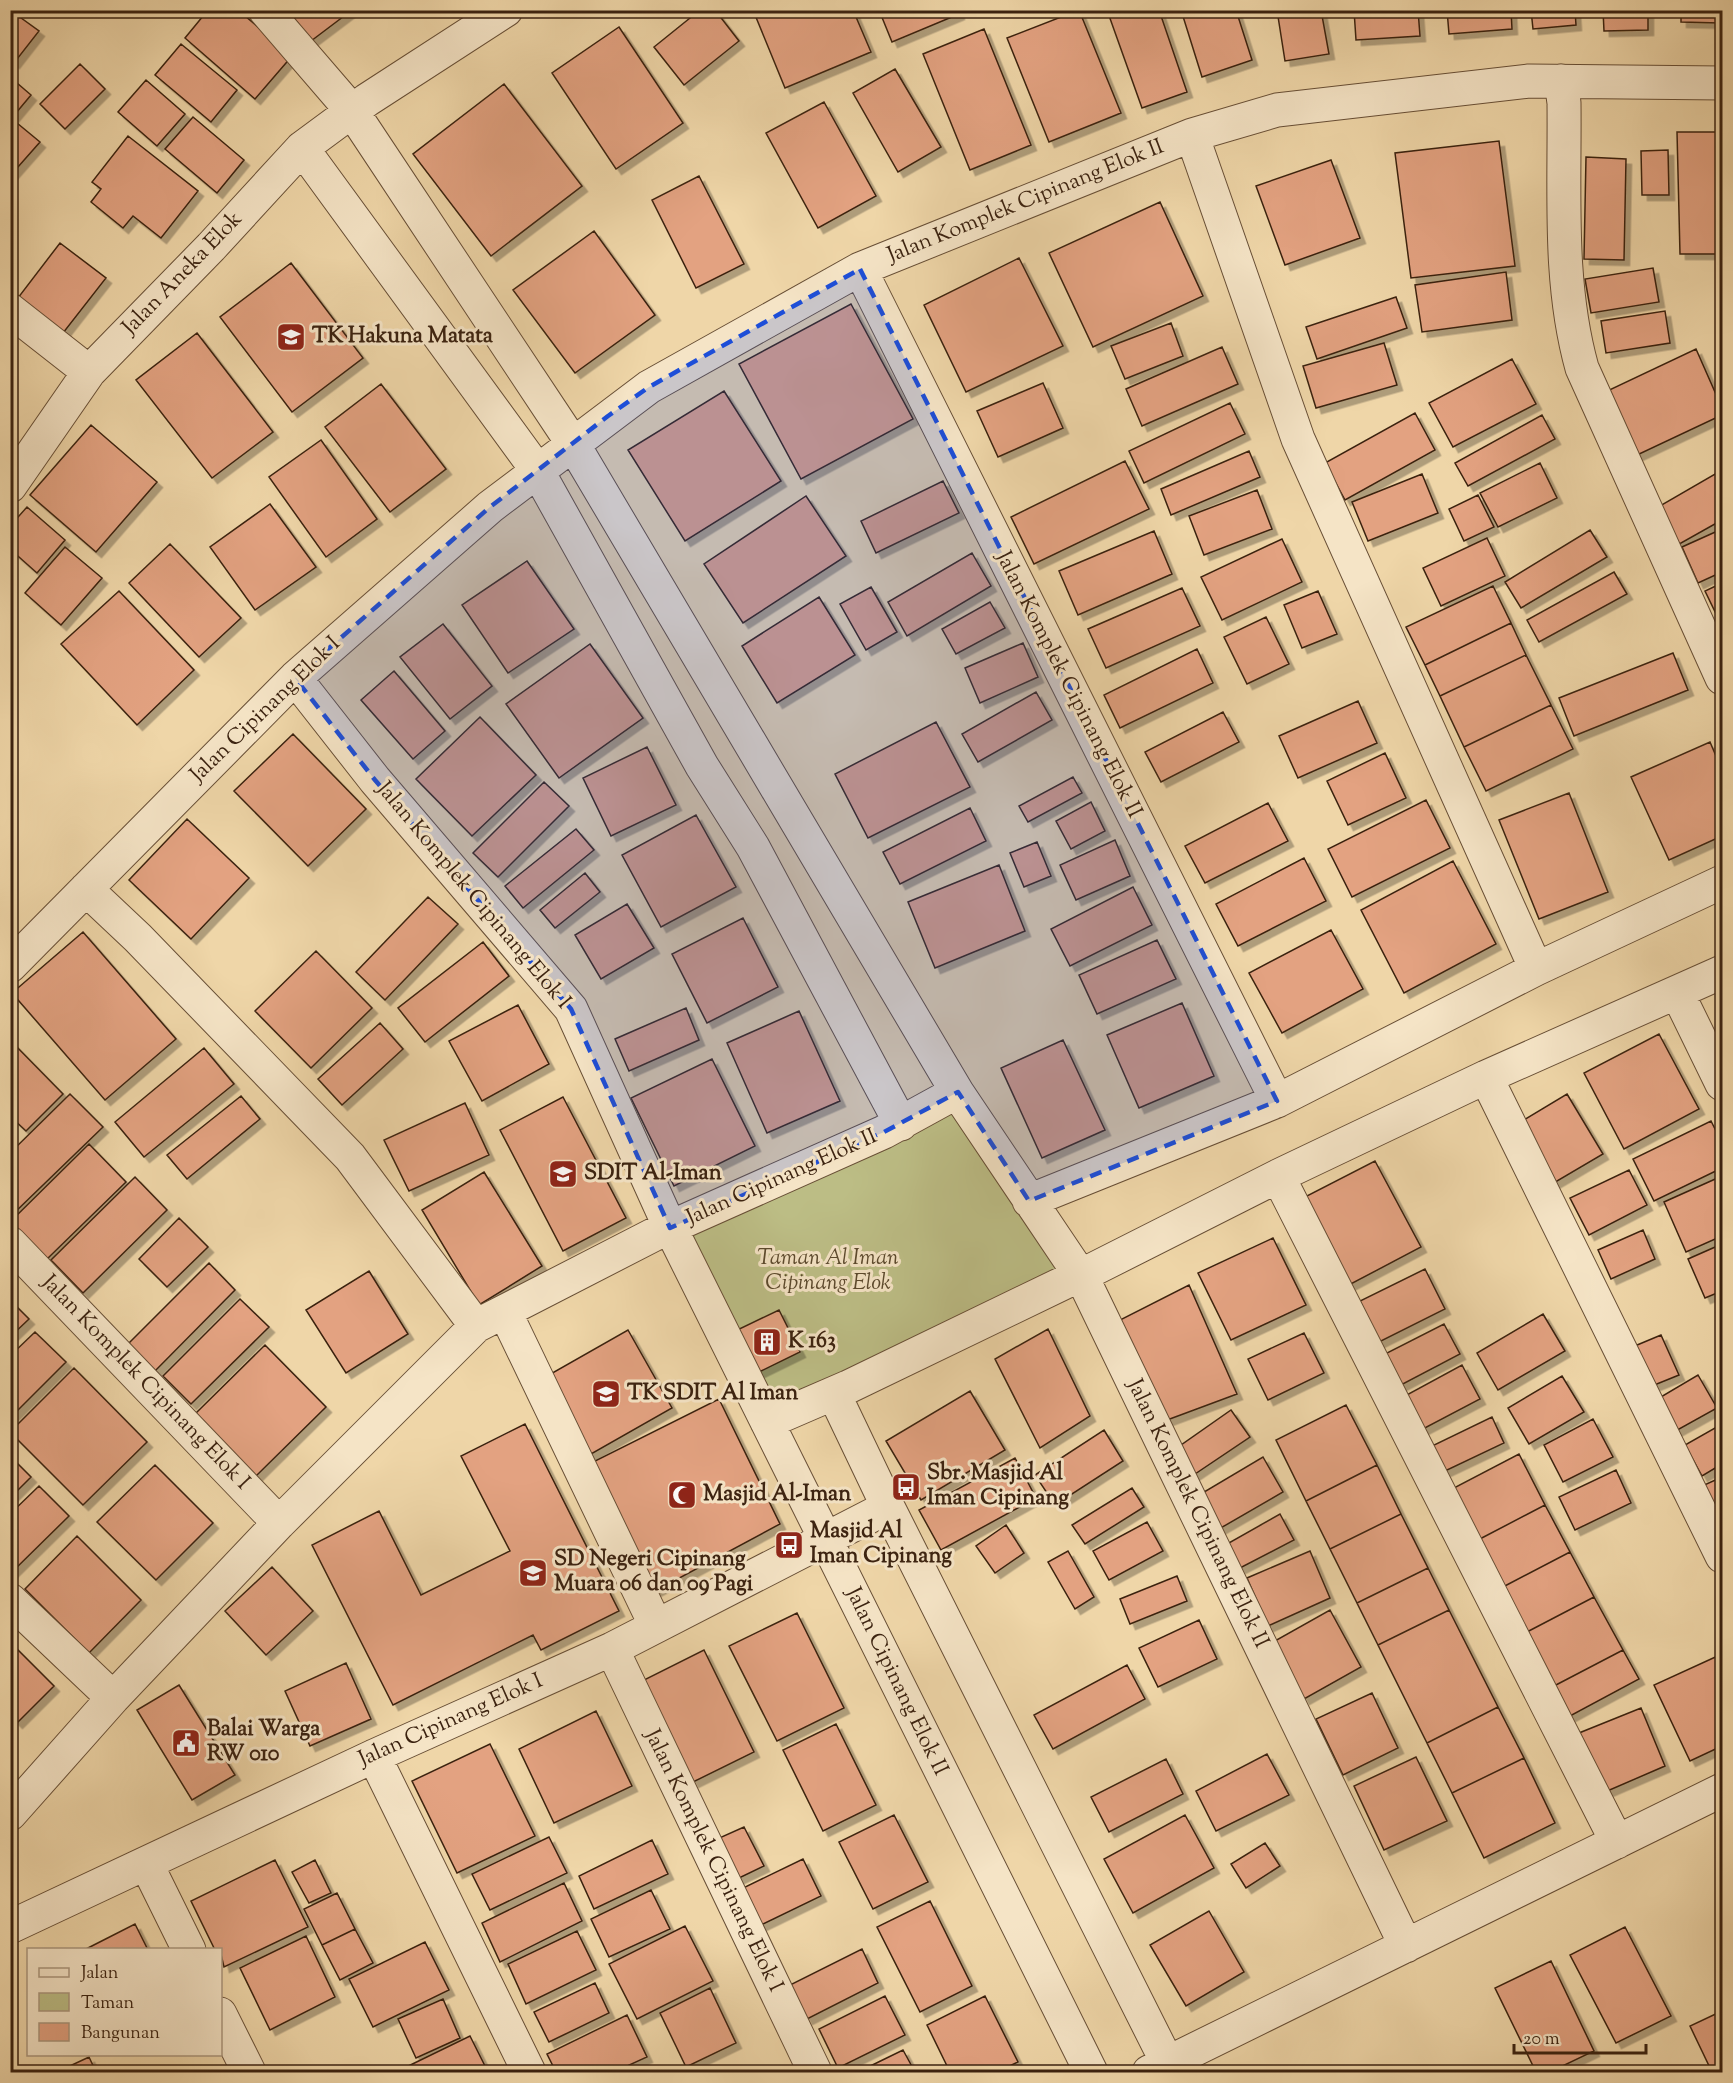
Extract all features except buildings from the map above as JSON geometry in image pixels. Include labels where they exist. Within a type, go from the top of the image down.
[{"type":"street","name":"Jalan Komplek Cipinang Elok II","points":[[265,10],[352,111],[573,444],[957,1092],[1029,1201],[1083,1275],[1090,1294],[1406,1946]]},
{"type":"street","points":[[352,111],[506,10]]},
{"type":"street","name":"Jalan Komplek Cipinang Elok II","points":[[537,470],[649,387],[860,269],[1192,135],[1277,110],[1529,81],[1722,83]]},
{"type":"street","points":[[1561,81],[1564,103],[1566,287],[1571,328],[1582,368],[1722,678]]},
{"type":"street","name":"Jalan Aneka Elok","points":[[10,486],[89,372],[211,247],[302,148],[352,111]]},
{"type":"street","name":"Jalan Komplek Cipinang Elok II","points":[[1192,135],[1298,439],[1536,969]]},
{"type":"street","points":[[302,148],[537,470],[702,766],[753,847],[901,1124]]},
{"type":"street","name":"Jalan Komplek Cipinang Elok II","points":[[860,269],[1277,1101]]},
{"type":"street","points":[[10,310],[89,372]]},
{"type":"street","name":"Jalan Cipinang Elok I","points":[[10,966],[295,678],[490,507],[537,470]]},
{"type":"street","name":"Jalan Komplek Cipinang Elok I","points":[[295,678],[375,780],[571,1009],[670,1228]]},
{"type":"street","points":[[1029,1201],[1277,1101],[1536,969],[1722,882]]},
{"type":"street","points":[[86,889],[138,938],[350,1157],[476,1326]]},
{"type":"street","points":[[767,1422],[834,1394],[1083,1275],[1278,1176],[1486,1077],[1678,994],[1722,972]]},
{"type":"street","points":[[1678,994],[1722,1084]]},
{"type":"street","points":[[1486,1077],[1722,1556]]},
{"type":"street","name":"Jalan Cipinang Elok II","points":[[957,1092],[901,1124],[670,1228],[1090,2073]]},
{"type":"street","points":[[1278,1176],[1617,1842]]},
{"type":"street","points":[[10,1814],[113,1698],[279,1523],[476,1326],[670,1228]]},
{"type":"street","name":"Jalan Komplek Cipinang Elok I","points":[[10,1243],[279,1523]]},
{"type":"street","points":[[505,1312],[656,1626]]},
{"type":"street","points":[[834,1394],[1163,2069],[1722,1790]]},
{"type":"street","name":"Jalan Cipinang Elok I","points":[[10,1927],[147,1865],[374,1756],[612,1649],[888,1507]]},
{"type":"street","points":[[10,1600],[113,1698]]},
{"type":"street","name":"Jalan Komplek Cipinang Elok I","points":[[612,1649],[815,2073]]},
{"type":"street","points":[[374,1756],[529,2073]]},
{"type":"street","points":[[147,1865],[188,1948]]},
{"type":"street","points":[[222,2018],[249,2073]]},
{"type":"highlighted area","points":[[860,269],[1277,1101],[1029,1201],[958,1092],[884,1132],[670,1228],[571,1009],[375,780],[295,678],[490,507],[608,416],[649,387]]},
{"type":"green space","name":"Taman Al Iman Cipinang Elok","points":[[961,1097],[1068,1275],[773,1413],[676,1225]]},
{"type":"place","name":"TK Hakuna Matata","points":[[291,337]]},
{"type":"place","name":"SDIT Al-Iman","points":[[563,1174]]},
{"type":"place","name":"K 163","points":[[767,1342]]},
{"type":"place","name":"TK SDIT Al Iman","points":[[606,1394]]},
{"type":"place","name":"Sbr. Masjid Al Iman Cipinang","points":[[906,1487]]},
{"type":"place","name":"Masjid Al-Iman","points":[[682,1495]]},
{"type":"place","name":"Masjid Al Iman Cipinang","points":[[789,1545]]},
{"type":"place","name":"SD Negeri Cipinang Muara 06 dan 09 Pagi","points":[[533,1573]]},
{"type":"place","name":"Balai Warga RW 010","points":[[186,1743]]}]
